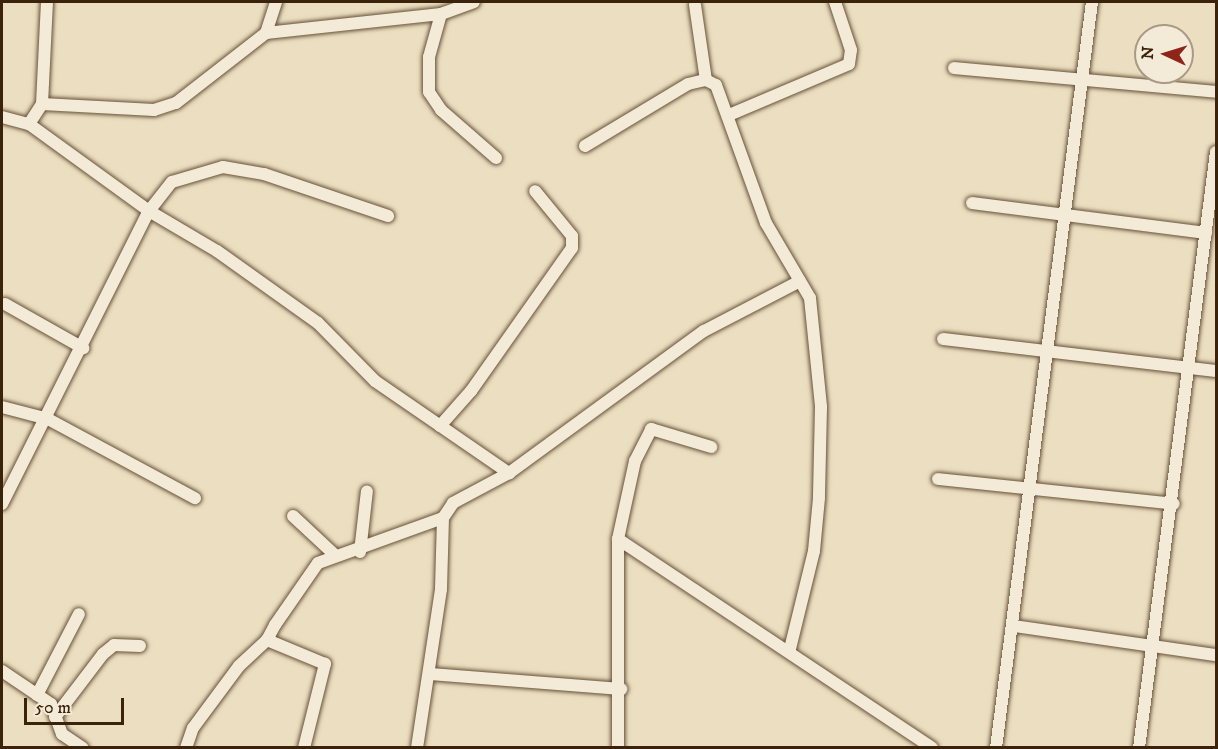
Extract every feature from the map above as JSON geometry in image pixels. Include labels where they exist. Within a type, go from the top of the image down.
[{"type":"street","points":[[29,124],[42,104],[47,2]]},
{"type":"street","points":[[266,33],[276,2]]},
{"type":"street","points":[[42,104],[154,110],[176,103],[266,33],[441,14],[474,2]]},
{"type":"street","points":[[729,116],[849,64],[851,50],[835,2]]},
{"type":"street","points":[[996,747],[1033,491],[1081,78],[1092,2]]},
{"type":"street","points":[[695,5],[706,80]]},
{"type":"street","points":[[441,14],[429,57],[429,92],[441,110],[496,158]]},
{"type":"street","points":[[954,68],[1216,92]]},
{"type":"street","points":[[585,146],[647,105],[706,80],[716,85],[766,223],[810,298],[817,338],[819,498],[814,551],[790,649]]},
{"type":"street","points":[[2,117],[29,124],[149,211],[217,251],[318,322],[375,381],[508,473]]},
{"type":"street","points":[[1139,747],[1174,504],[1216,153]]},
{"type":"street","points":[[2,504],[48,419],[149,211],[172,182],[223,167],[264,174],[388,216]]},
{"type":"street","points":[[440,426],[471,391],[572,248],[572,236],[535,190]]},
{"type":"street","points":[[972,203],[1206,233]]},
{"type":"street","points":[[417,747],[430,674],[443,518],[453,503],[508,473],[704,331],[800,280]]},
{"type":"street","points":[[5,304],[83,348]]},
{"type":"street","points":[[943,339],[1216,371]]},
{"type":"street","points":[[2,407],[48,419],[195,498]]},
{"type":"street","points":[[618,747],[621,689],[618,539],[635,461],[651,429],[711,447]]},
{"type":"street","points":[[938,479],[1033,491],[1174,504]]},
{"type":"street","points":[[360,552],[367,491]]},
{"type":"street","points":[[293,516],[335,555]]},
{"type":"street","points":[[186,747],[193,728],[239,666],[267,640],[307,576],[335,555],[360,552],[443,518]]},
{"type":"street","points":[[618,539],[790,649],[932,747]]},
{"type":"street","points":[[37,695],[79,614]]},
{"type":"street","points":[[1014,626],[1216,655]]},
{"type":"street","points":[[267,640],[325,664],[304,747]]},
{"type":"street","points":[[55,717],[103,654],[114,645],[140,646]]},
{"type":"street","points":[[2,671],[51,704],[62,734],[83,747]]},
{"type":"street","points":[[430,674],[621,689]]}]
